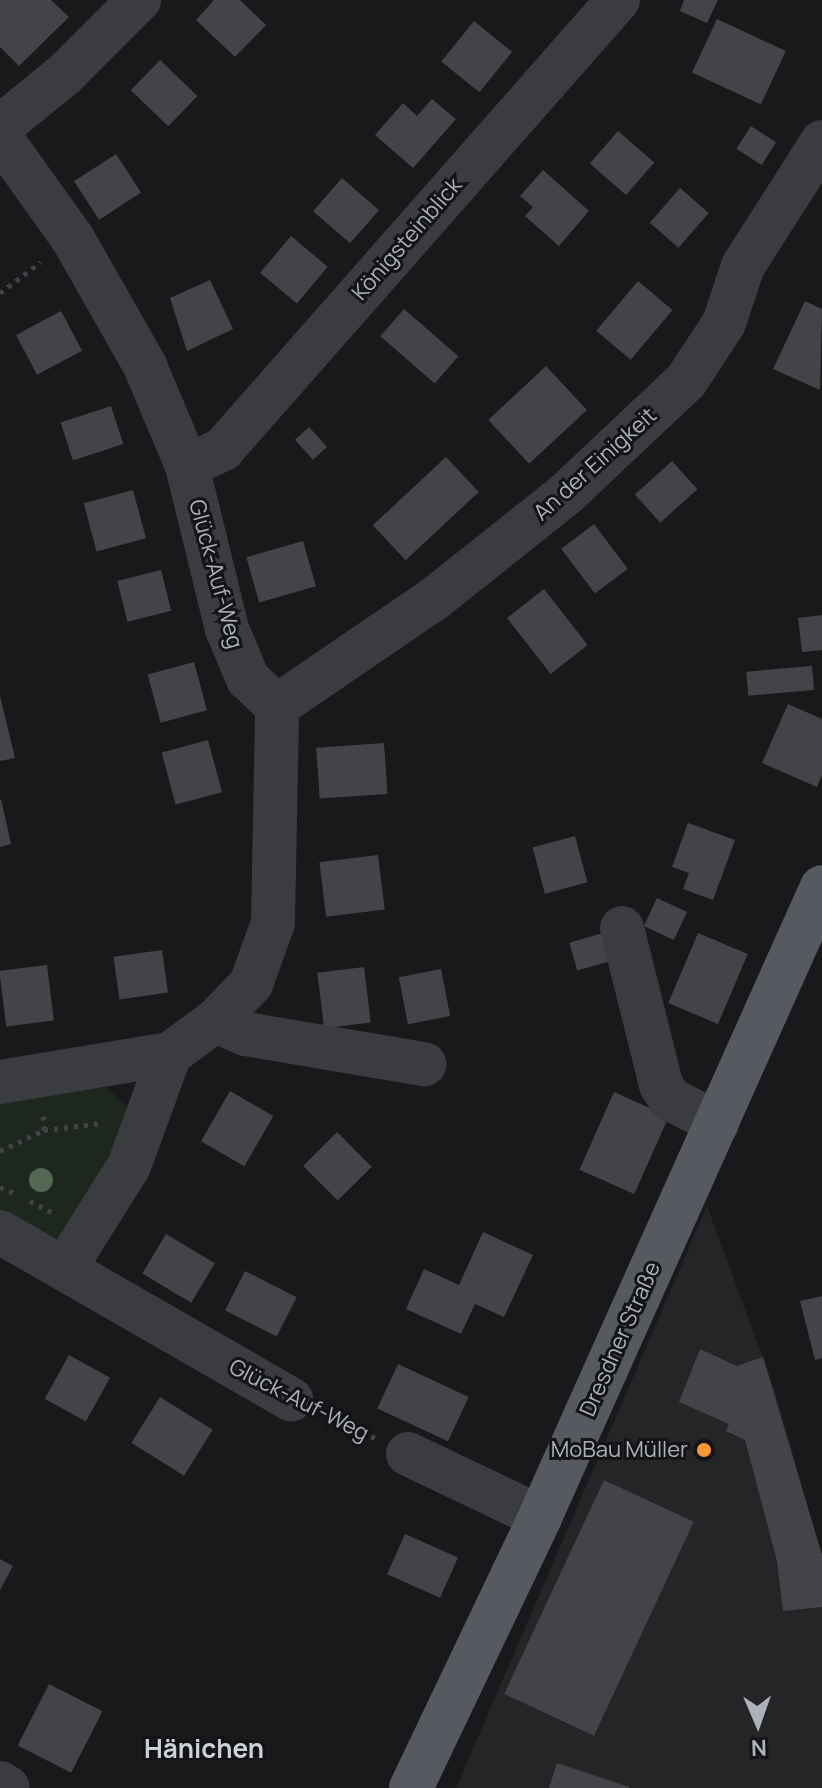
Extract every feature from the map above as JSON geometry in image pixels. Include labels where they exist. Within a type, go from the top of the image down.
[{"type":"main road","name":"Dresdner Straße","points":[[411,1788],[540,1517],[822,887]]},
{"type":"street","points":[[0,127],[65,74],[139,0]]},
{"type":"street","name":"Königsteinblick","points":[[187,466],[223,449],[618,0]]},
{"type":"street","name":"Glück-Auf-Weg","points":[[0,137],[73,239],[145,366],[187,466],[227,629],[248,679],[277,706]]},
{"type":"street","name":"An der Einigkeit","points":[[277,706],[434,599],[566,494],[686,381],[724,323],[743,266],[822,142]]},
{"type":"street","points":[[20,1079],[170,1054],[215,1021],[251,984],[273,923],[277,706]]},
{"type":"street","points":[[622,928],[661,1085],[670,1099],[717,1123]]},
{"type":"street","points":[[215,1021],[246,1034],[424,1064]]},
{"type":"street","points":[[65,1268],[129,1166],[147,1125],[170,1054]]},
{"type":"street","name":"Glück-Auf-Weg","points":[[0,1232],[291,1399]]},
{"type":"street","points":[[408,1454],[540,1517]]},
{"type":"street","points":[[0,1783],[8,1788]]},
{"type":"path","points":[[0,293],[73,239]]},
{"type":"path","points":[[20,1079],[44,1130]]},
{"type":"path","points":[[0,1151],[44,1130],[105,1123],[147,1125]]},
{"type":"path","name":"Glück-Auf-Weg","points":[[291,1399],[408,1454]]},
{"type":"shaded area","points":[[107,1087],[133,1112],[76,1228],[50,1241],[0,1216],[0,1099]]},
{"type":"shaded area","points":[[707,1206],[774,1388],[822,1556],[822,1788],[456,1788]]},
{"type":"building","points":[[0,0],[51,0],[69,17],[19,66],[0,47]]},
{"type":"building","points":[[214,0],[240,0],[266,25],[235,57],[196,20]]},
{"type":"building","points":[[684,0],[718,0],[707,23],[680,11]]},
{"type":"building","points":[[717,19],[786,51],[761,105],[692,72]]},
{"type":"building","points":[[474,21],[512,52],[479,92],[441,61]]},
{"type":"building","points":[[160,60],[197,96],[168,126],[131,90]]},
{"type":"building","points":[[432,99],[456,119],[413,168],[375,135],[403,103],[417,116]]},
{"type":"building","points":[[751,126],[776,142],[761,165],[736,149]]},
{"type":"building","points":[[618,131],[654,162],[626,195],[590,163]]},
{"type":"building","points":[[116,154],[141,193],[99,220],[74,181]]},
{"type":"building","points":[[543,170],[589,211],[559,246],[525,216],[533,207],[520,196]]},
{"type":"building","points":[[342,178],[379,210],[350,243],[313,211]]},
{"type":"building","points":[[680,188],[709,213],[679,248],[650,223]]},
{"type":"building","points":[[291,236],[328,267],[297,304],[260,273]]},
{"type":"building","points":[[210,280],[233,329],[187,351],[170,298]]},
{"type":"building","points":[[638,281],[672,310],[631,360],[596,331]]},
{"type":"building","points":[[805,301],[822,309],[820,390],[773,369]]},
{"type":"building","points":[[404,309],[458,356],[435,383],[380,336]]},
{"type":"building","points":[[61,311],[82,351],[37,375],[16,335]]},
{"type":"building","points":[[546,366],[587,410],[529,464],[488,420]]},
{"type":"building","points":[[111,406],[123,444],[73,460],[61,422]]},
{"type":"building","points":[[309,427],[327,447],[313,460],[295,440]]},
{"type":"building","points":[[446,457],[479,492],[406,560],[373,525]]},
{"type":"building","points":[[672,461],[697,489],[660,523],[635,494]]},
{"type":"building","points":[[133,490],[146,538],[97,551],[84,503]]},
{"type":"building","points":[[594,524],[628,569],[595,593],[561,549]]},
{"type":"building","points":[[303,541],[316,586],[259,602],[246,557]]},
{"type":"building","points":[[161,570],[171,611],[127,622],[117,581]]},
{"type":"building","points":[[544,589],[588,645],[551,674],[507,618]]},
{"type":"building","points":[[822,615],[822,650],[802,652],[798,618]]},
{"type":"building","points":[[194,662],[207,710],[161,723],[148,674]]},
{"type":"building","points":[[812,666],[814,690],[748,696],[746,672]]},
{"type":"building","points":[[0,696],[15,758],[0,761]]},
{"type":"building","points":[[788,704],[822,719],[822,775],[817,787],[762,763]]},
{"type":"building","points":[[208,740],[222,792],[176,805],[162,752]]},
{"type":"building","points":[[384,743],[388,794],[320,799],[316,748]]},
{"type":"building","points":[[0,800],[11,844],[0,847]]},
{"type":"building","points":[[688,823],[735,840],[713,900],[683,889],[689,873],[672,867]]},
{"type":"building","points":[[575,836],[587,882],[545,894],[532,847]]},
{"type":"building","points":[[378,855],[385,910],[326,917],[319,862]]},
{"type":"building","points":[[657,898],[687,912],[674,940],[644,926]]},
{"type":"building","points":[[603,933],[611,961],[577,971],[569,943]]},
{"type":"building","points":[[698,933],[748,954],[718,1024],[668,1003]]},
{"type":"building","points":[[162,950],[168,993],[119,999],[113,957]]},
{"type":"building","points":[[47,965],[54,1021],[6,1026],[0,971]]},
{"type":"building","points":[[364,967],[371,1023],[324,1028],[317,973]]},
{"type":"building","points":[[441,969],[450,1016],[408,1024],[399,977]]},
{"type":"building","points":[[230,1091],[273,1116],[244,1166],[201,1141]]},
{"type":"building","points":[[614,1092],[669,1116],[634,1194],[579,1170]]},
{"type":"building","points":[[337,1132],[372,1167],[338,1201],[303,1166]]},
{"type":"building","points":[[483,1232],[533,1255],[504,1317],[475,1304],[461,1334],[406,1309],[424,1269],[459,1285]]},
{"type":"building","points":[[166,1234],[215,1263],[191,1303],[142,1273]]},
{"type":"building","points":[[245,1271],[297,1297],[277,1337],[225,1310]]},
{"type":"building","points":[[822,1296],[822,1358],[815,1360],[800,1301]]},
{"type":"building","points":[[700,1349],[737,1366],[763,1357],[822,1555],[822,1607],[783,1611],[777,1561],[745,1440],[726,1431],[729,1424],[679,1402]]},
{"type":"building","points":[[69,1355],[110,1378],[86,1422],[45,1399]]},
{"type":"building","points":[[398,1364],[469,1397],[448,1441],[377,1408]]},
{"type":"building","points":[[160,1397],[213,1430],[184,1476],[131,1443]]},
{"type":"building","points":[[604,1480],[694,1522],[594,1736],[504,1694]]},
{"type":"building","points":[[405,1534],[458,1558],[440,1598],[387,1574]]},
{"type":"building","points":[[0,1559],[13,1566],[0,1590]]},
{"type":"building","points":[[49,1684],[102,1711],[71,1773],[18,1745]]},
{"type":"building","points":[[557,1763],[629,1787],[629,1788],[549,1788]]},
{"type":"place","name":"MoBau Müller","points":[[704,1450]]},
{"type":"district","name":"Hänichen","points":[[204,1749]]}]
